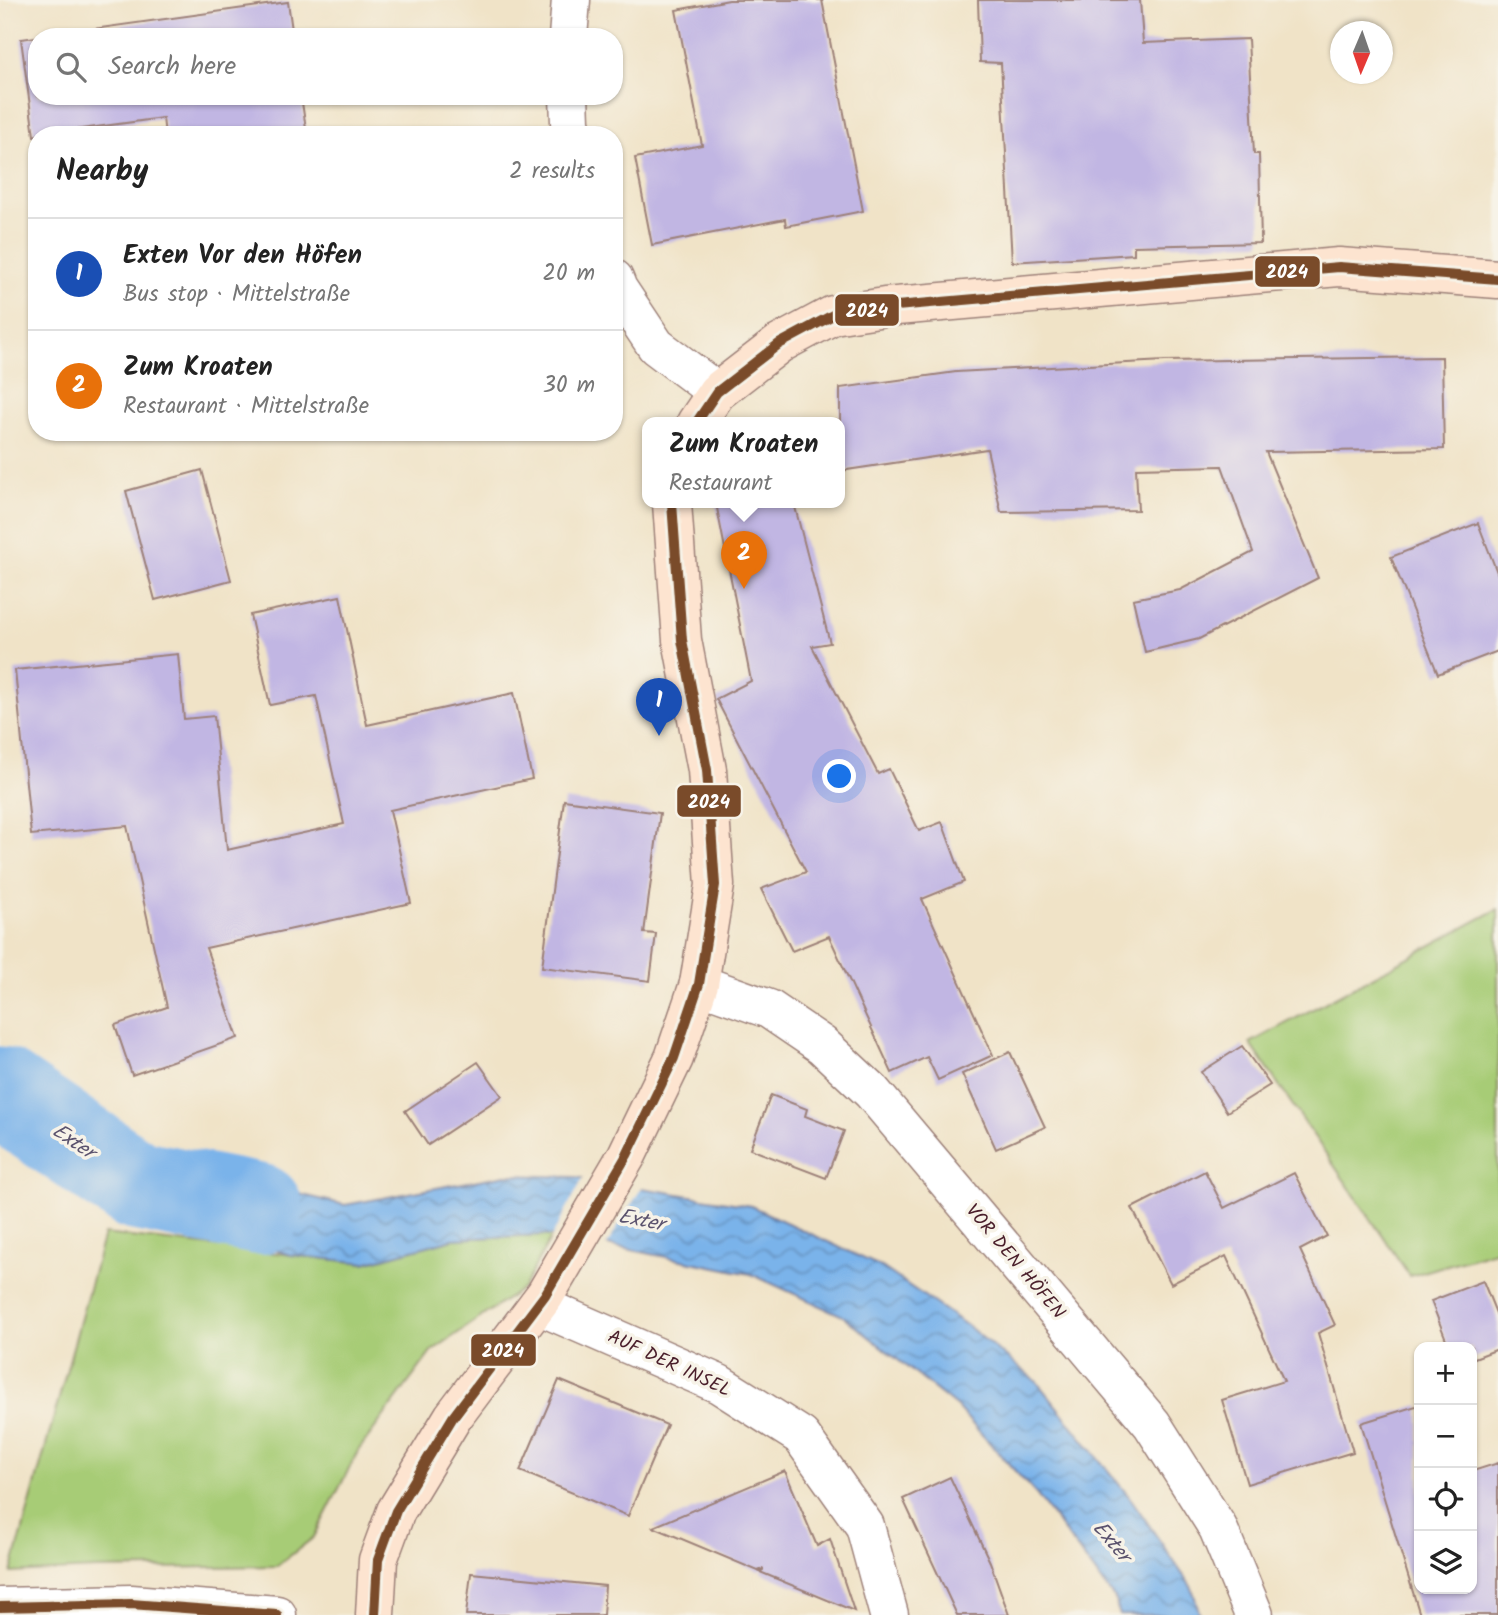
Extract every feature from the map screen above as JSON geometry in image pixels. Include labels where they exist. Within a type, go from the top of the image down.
[{"type":"main road","points":[[700,417],[717,392],[779,344],[833,315],[885,307],[1339,267],[1498,279]]},
{"type":"main road","points":[[375,1615],[378,1560],[396,1511],[453,1417],[542,1300],[626,1155],[674,1058],[699,984],[715,885],[707,770],[682,640],[672,508]]},
{"type":"street","points":[[569,28],[571,0]]},
{"type":"street","points":[[569,105],[571,126]]},
{"type":"street","points":[[623,296],[656,346],[717,392]]},
{"type":"street","name":"VOR DEN HÖFEN","points":[[699,984],[769,1009],[822,1045],[872,1092],[1152,1424],[1218,1528],[1254,1615]]},
{"type":"street","name":"AUF DER INSEL","points":[[542,1300],[719,1384],[801,1436],[864,1526],[889,1615]]},
{"type":"street","points":[[0,1607],[131,1604],[277,1615]]},
{"type":"green space","points":[[1498,909],[1498,1250],[1410,1276],[1250,1043]]},
{"type":"green space","points":[[104,1234],[365,1263],[453,1239],[552,1236],[523,1288],[432,1351],[358,1451],[314,1537],[277,1566],[11,1573]]},
{"type":"water","points":[[210,1173],[345,1205],[506,1175],[575,1177],[751,1206],[882,1267],[969,1327],[1037,1382],[1131,1499],[1192,1588],[1200,1615],[1120,1615],[1114,1598],[1036,1494],[957,1407],[843,1316],[751,1274],[542,1235],[453,1239],[365,1263],[290,1255],[210,1227],[136,1185]]},
{"type":"pier","points":[[585,1175],[644,1184],[605,1248],[550,1240]]},
{"type":"building","points":[[729,0],[822,0],[863,211],[786,226],[785,219],[652,245],[635,158],[702,145],[676,10]]},
{"type":"building","points":[[978,0],[1140,0],[1143,43],[1248,39],[1254,154],[1259,154],[1261,243],[1134,246],[1134,254],[1012,262],[1001,63],[980,62]]},
{"type":"building","points":[[288,2],[292,28],[100,28]]},
{"type":"building","points":[[28,38],[28,91],[21,39]]},
{"type":"building","points":[[30,105],[302,105],[306,126],[164,126],[163,118],[104,126],[33,126]]},
{"type":"building","points":[[1442,357],[1444,449],[1266,452],[1318,578],[1199,639],[1145,652],[1133,599],[1180,590],[1253,552],[1222,466],[1136,468],[1138,510],[1001,512],[987,449],[845,470],[845,417],[840,417],[840,388],[956,372],[1165,361]]},
{"type":"building","points":[[202,470],[231,580],[155,600],[126,491]]},
{"type":"building","points":[[717,508],[795,508],[830,643],[812,646],[878,774],[889,769],[919,831],[942,822],[964,882],[922,899],[993,1055],[938,1080],[927,1057],[892,1073],[829,936],[792,951],[761,889],[806,872],[716,699],[751,681]]},
{"type":"building","points":[[1478,523],[1498,575],[1498,651],[1438,674],[1391,557]]},
{"type":"building","points":[[340,596],[367,725],[514,693],[532,779],[390,810],[411,903],[206,948],[238,1038],[132,1075],[115,1025],[167,1007],[127,826],[31,835],[15,670],[178,654],[184,719],[214,716],[227,850],[344,824],[316,696],[270,705],[250,615]]},
{"type":"building","points":[[564,800],[660,813],[644,933],[656,934],[650,981],[542,967]]},
{"type":"building","points":[[1242,1046],[1270,1085],[1227,1112],[1201,1072]]},
{"type":"building","points":[[1010,1052],[1045,1127],[996,1149],[962,1074]]},
{"type":"building","points":[[478,1062],[502,1096],[428,1145],[405,1111]]},
{"type":"building","points":[[771,1095],[807,1109],[805,1116],[844,1131],[826,1178],[750,1149]]},
{"type":"building","points":[[1205,1171],[1224,1208],[1294,1173],[1327,1236],[1300,1250],[1335,1325],[1318,1333],[1353,1452],[1247,1484],[1222,1400],[1284,1381],[1226,1256],[1171,1284],[1132,1208]]},
{"type":"building","points":[[1483,1281],[1498,1318],[1498,1349],[1477,1357],[1477,1342],[1447,1342],[1431,1301]]},
{"type":"building","points":[[559,1380],[667,1425],[628,1516],[520,1471]]},
{"type":"building","points":[[1414,1407],[1414,1594],[1477,1594],[1477,1470],[1498,1463],[1498,1615],[1420,1615],[1361,1423]]},
{"type":"building","points":[[785,1471],[817,1546],[830,1539],[854,1611],[760,1572],[763,1569],[758,1571],[653,1527]]},
{"type":"building","points":[[950,1477],[990,1562],[1009,1615],[957,1615],[903,1499]]},
{"type":"building","points":[[471,1573],[605,1586],[603,1615],[466,1615]]},
{"type":"waterway","name":"Exter","points":[[0,1092],[136,1185],[258,1209]]},
{"type":"transit line","name":"2024","points":[[700,417],[717,392],[779,344],[833,315],[885,307],[1339,267],[1498,279]]},
{"type":"transit line","name":"2024","points":[[375,1615],[378,1560],[396,1511],[453,1417],[545,1295],[627,1155],[674,1058],[699,984],[715,885],[707,770],[682,640],[672,508]]},
{"type":"transit line","name":"2024","points":[[0,1607],[131,1604],[277,1615]]},
{"type":"place","name":"Zum Kroaten","points":[[744,589]]},
{"type":"place","name":"Exten Vor den Höfen","points":[[659,736]]}]
